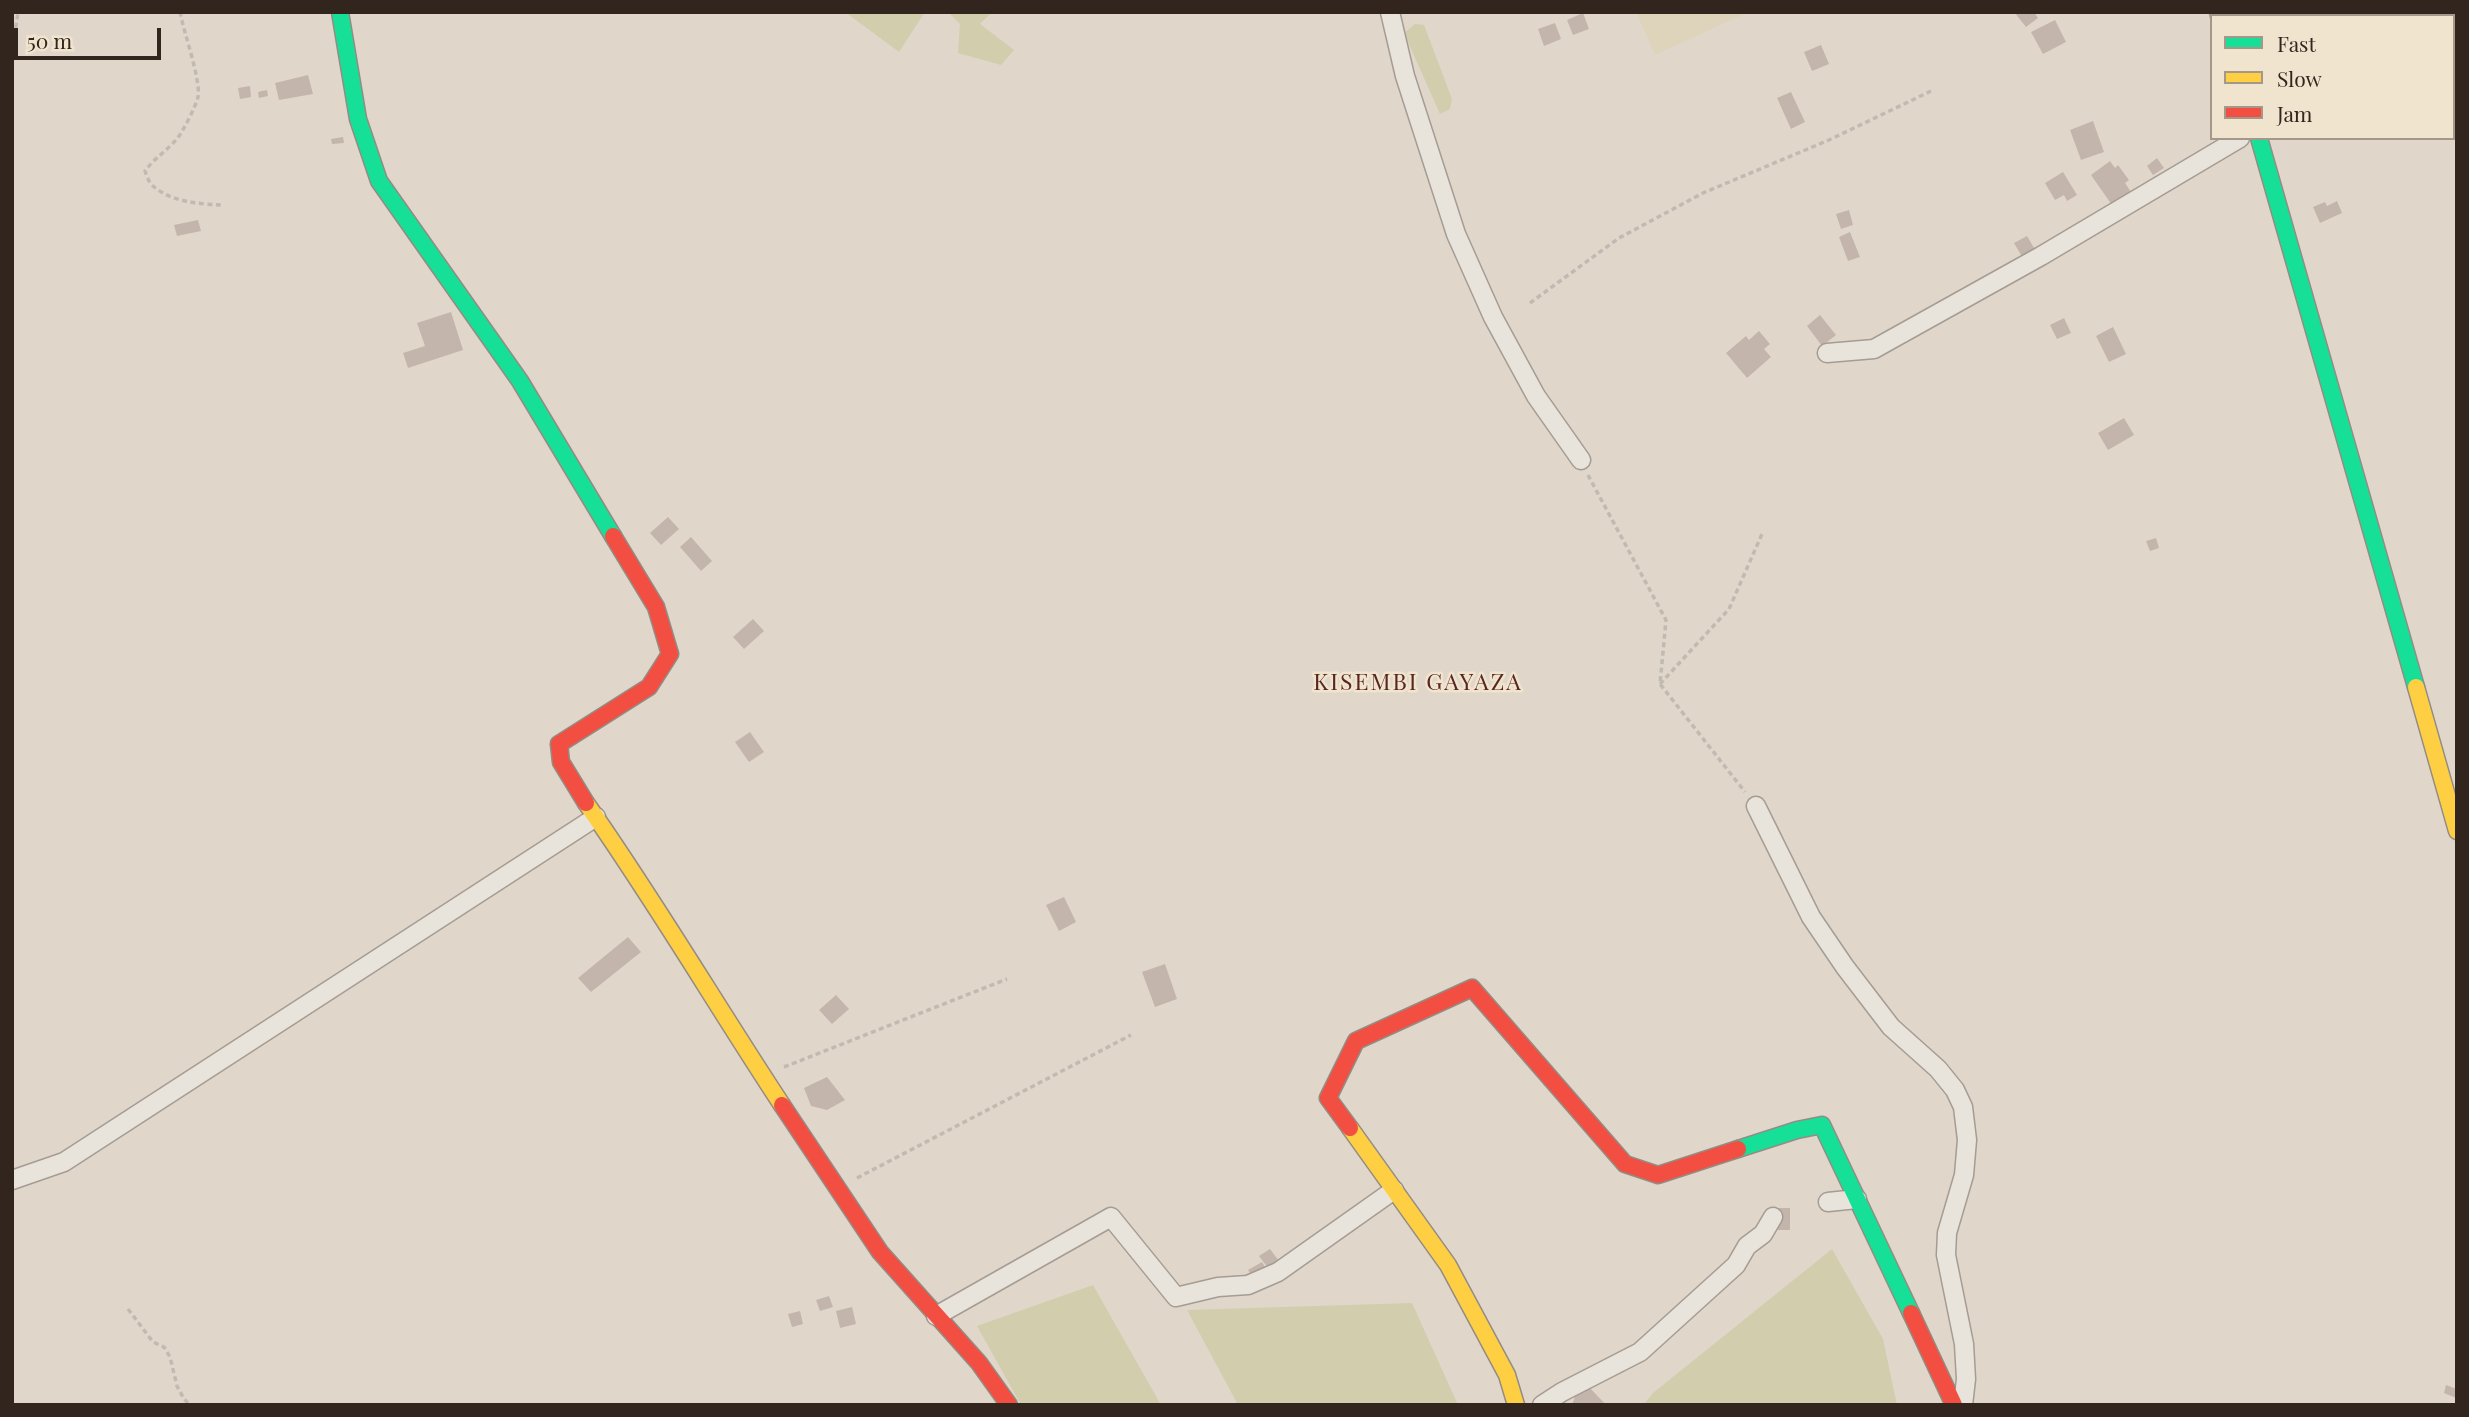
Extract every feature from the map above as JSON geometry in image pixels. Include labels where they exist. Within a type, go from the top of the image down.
[{"type":"street","points":[[340,12],[356,118],[379,181],[520,381],[656,607],[670,654],[649,687],[559,744],[561,762],[628,863],[714,1002],[880,1252],[979,1363],[1009,1405]]},
{"type":"street","points":[[1390,12],[1405,76],[1456,234],[1493,317],[1530,385],[1581,460]]},
{"type":"street","points":[[1827,352],[1874,349],[2041,256],[2237,140]]},
{"type":"street","points":[[2260,140],[2457,831]]},
{"type":"street","points":[[1756,806],[1811,917],[1845,967],[1891,1027],[1938,1069],[1955,1090],[1964,1107],[1967,1140],[1964,1175],[1947,1233],[1946,1255],[1964,1344],[1966,1379],[1963,1405]]},
{"type":"street","points":[[12,1180],[64,1162],[596,817]]},
{"type":"street","points":[[1516,1405],[1507,1375],[1448,1265],[1328,1098],[1356,1041],[1472,988],[1625,1164],[1658,1175],[1797,1130],[1822,1125],[1954,1405]]},
{"type":"street","points":[[936,1316],[1111,1217],[1176,1297],[1218,1287],[1248,1284],[1278,1272],[1394,1190]]},
{"type":"street","points":[[1828,1202],[1857,1199]]},
{"type":"street","points":[[1542,1405],[1640,1352],[1736,1265],[1747,1246],[1763,1234],[1773,1217]]},
{"type":"path","points":[[12,53],[18,12]]},
{"type":"path","points":[[180,12],[198,96],[179,137],[154,158],[145,171],[152,186],[175,197],[194,204],[221,205]]},
{"type":"path","points":[[1530,303],[1619,238],[1703,193],[1829,140],[1931,91]]},
{"type":"path","points":[[1581,460],[1666,620],[1660,684],[1756,806]]},
{"type":"path","points":[[1660,684],[1729,608],[1762,534]]},
{"type":"path","points":[[762,1075],[1007,979]]},
{"type":"path","points":[[837,1188],[1131,1035]]},
{"type":"path","points":[[128,1309],[153,1342],[164,1347],[170,1357],[177,1386],[190,1405]]},
{"type":"shaded area","points":[[845,12],[925,12],[899,52]]},
{"type":"shaded area","points":[[948,12],[992,12],[980,24],[1014,50],[1001,65],[958,53],[960,24]]},
{"type":"shaded area","points":[[1636,12],[1749,12],[1655,55]]},
{"type":"shaded area","points":[[1415,24],[1424,25],[1452,99],[1450,109],[1440,114],[1404,33]]},
{"type":"shaded area","points":[[1832,1249],[1883,1339],[1897,1405],[1643,1405],[1653,1393]]},
{"type":"shaded area","points":[[1093,1285],[1161,1405],[1021,1405],[977,1326]]},
{"type":"shaded area","points":[[1412,1303],[1458,1405],[1238,1405],[1187,1310]]},
{"type":"building","points":[[2014,12],[2034,12],[2038,18],[2026,27]]},
{"type":"building","points":[[1583,13],[1589,29],[1573,35],[1567,20]]},
{"type":"building","points":[[2055,20],[2066,42],[2043,54],[2031,32]]},
{"type":"building","points":[[1555,23],[1561,39],[1544,46],[1538,29]]},
{"type":"building","points":[[1821,45],[1829,64],[1812,71],[1804,52]]},
{"type":"building","points":[[308,75],[313,94],[279,100],[275,83]]},
{"type":"building","points":[[250,86],[251,97],[240,99],[238,88]]},
{"type":"building","points":[[267,90],[268,96],[259,98],[258,92]]},
{"type":"building","points":[[1791,92],[1805,122],[1791,129],[1777,98]]},
{"type":"building","points":[[2093,121],[2104,152],[2081,160],[2070,130]]},
{"type":"building","points":[[343,137],[344,143],[332,144],[331,139]]},
{"type":"building","points":[[2157,158],[2164,168],[2153,175],[2147,166]]},
{"type":"building","points":[[2110,161],[2115,168],[2118,165],[2129,180],[2125,183],[2131,192],[2112,205],[2091,175]]},
{"type":"building","points":[[2063,172],[2077,195],[2067,201],[2064,195],[2055,200],[2045,183]]},
{"type":"building","points":[[2337,201],[2342,213],[2320,223],[2313,207],[2325,202],[2327,206]]},
{"type":"building","points":[[1849,210],[1853,225],[1841,229],[1836,214]]},
{"type":"building","points":[[198,220],[201,231],[177,236],[174,225]]},
{"type":"building","points":[[1850,232],[1860,257],[1848,261],[1839,237]]},
{"type":"building","points":[[2027,236],[2037,253],[2024,260],[2014,243]]},
{"type":"building","points":[[451,312],[463,350],[408,368],[403,353],[425,346],[417,323]]},
{"type":"building","points":[[1820,315],[1836,335],[1822,346],[1807,326]]},
{"type":"building","points":[[2064,318],[2071,333],[2057,339],[2050,325]]},
{"type":"building","points":[[2113,327],[2126,354],[2109,362],[2096,336]]},
{"type":"building","points":[[1759,331],[1770,344],[1764,349],[1771,357],[1747,378],[1726,353],[1746,336],[1749,340]]},
{"type":"building","points":[[2124,418],[2134,435],[2108,450],[2098,433]]},
{"type":"building","points":[[668,517],[679,529],[661,545],[650,533]]},
{"type":"building","points":[[691,537],[712,561],[701,571],[680,547]]},
{"type":"building","points":[[2156,538],[2159,548],[2150,551],[2146,541]]},
{"type":"building","points":[[753,619],[764,631],[744,649],[733,637]]},
{"type":"building","points":[[750,732],[764,752],[749,762],[735,742]]},
{"type":"building","points":[[1064,897],[1076,922],[1059,931],[1046,905]]},
{"type":"building","points":[[628,937],[641,952],[591,992],[578,978]]},
{"type":"building","points":[[1165,964],[1177,999],[1155,1007],[1142,972]]},
{"type":"building","points":[[836,995],[849,1009],[832,1024],[819,1010]]},
{"type":"building","points":[[827,1077],[845,1100],[827,1110],[811,1106],[804,1088]]},
{"type":"building","points":[[1777,1208],[1790,1208],[1790,1230],[1777,1230]]},
{"type":"building","points":[[1270,1249],[1282,1265],[1272,1273],[1259,1256]]},
{"type":"building","points":[[1262,1262],[1267,1270],[1253,1278],[1248,1270]]},
{"type":"building","points":[[829,1296],[833,1307],[820,1311],[816,1300]]},
{"type":"building","points":[[852,1307],[856,1324],[840,1328],[836,1311]]},
{"type":"building","points":[[800,1311],[803,1324],[792,1327],[788,1314]]},
{"type":"building","points":[[2446,1385],[2457,1389],[2456,1398],[2444,1393]]},
{"type":"building","points":[[1590,1388],[1606,1405],[1572,1405],[1577,1391]]},
{"type":"traffic: fast","points":[[340,12],[358,119],[379,181],[520,381],[613,536]]},
{"type":"traffic: fast","points":[[2260,140],[2416,687]]},
{"type":"traffic: fast","points":[[1738,1149],[1822,1125],[1911,1313]]},
{"type":"traffic: slow","points":[[2416,687],[2457,831]]},
{"type":"traffic: slow","points":[[586,803],[782,1105]]},
{"type":"traffic: slow","points":[[1350,1128],[1448,1265],[1507,1375],[1516,1405]]},
{"type":"traffic: jam","points":[[586,803],[561,762],[559,744],[649,687],[670,654],[656,607],[613,536]]},
{"type":"traffic: jam","points":[[1350,1128],[1328,1098],[1356,1041],[1472,988],[1625,1164],[1658,1175],[1738,1149]]},
{"type":"traffic: jam","points":[[782,1105],[880,1252],[979,1363],[1009,1405]]},
{"type":"traffic: jam","points":[[1911,1313],[1954,1405]]},
{"type":"district","name":"KISEMBI GAYAZA","points":[[1418,683]]}]
